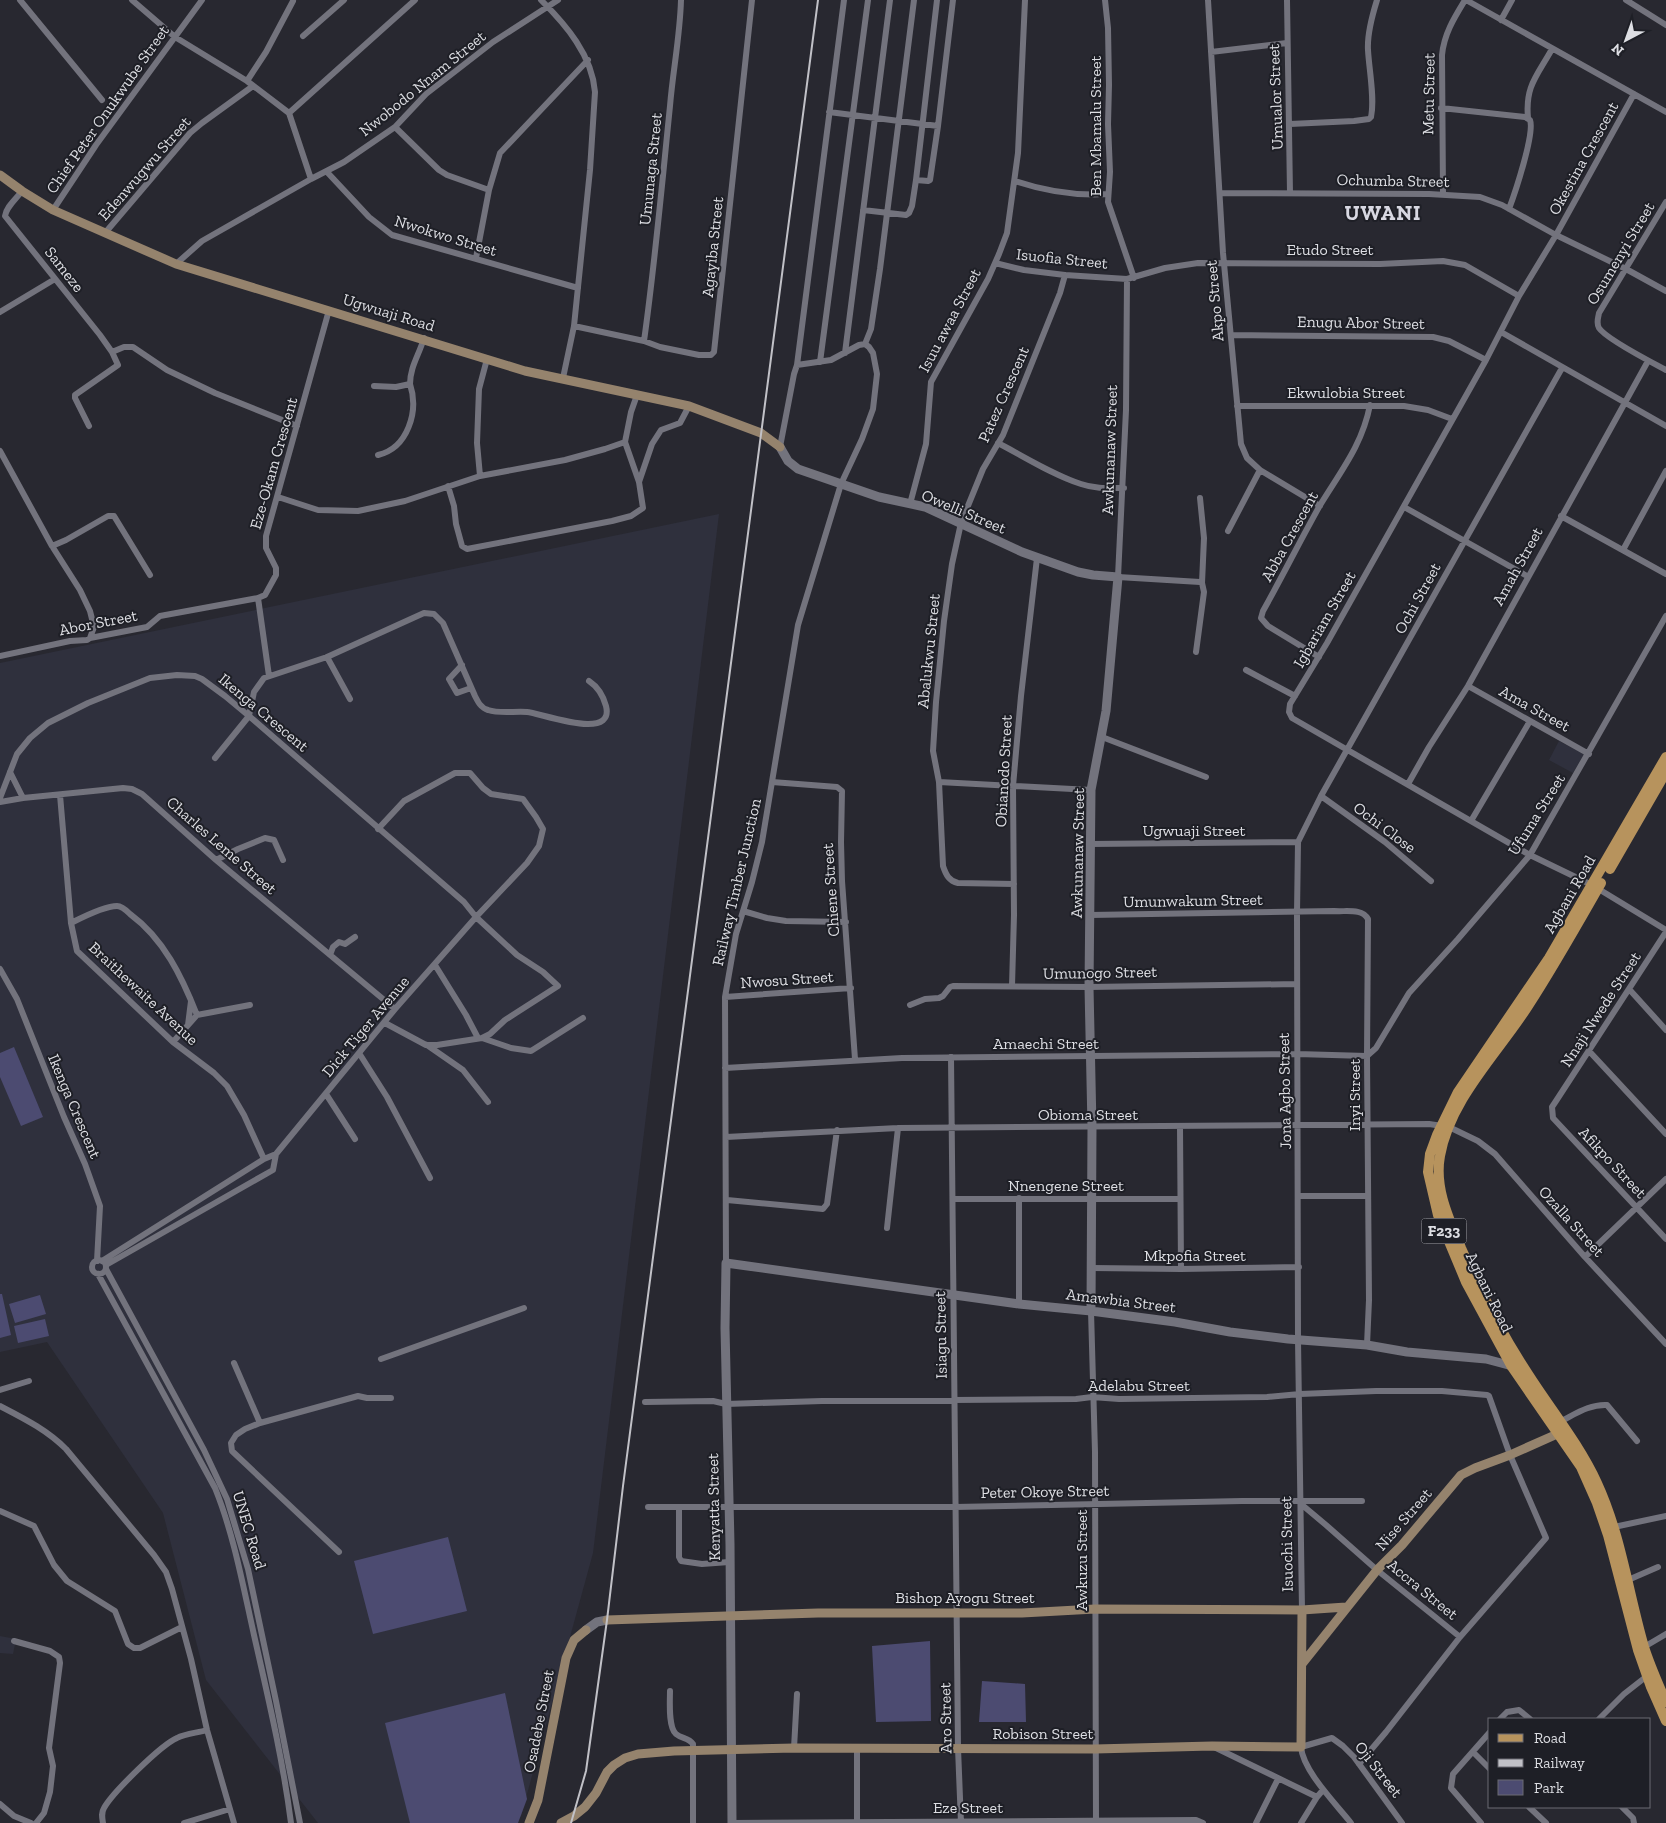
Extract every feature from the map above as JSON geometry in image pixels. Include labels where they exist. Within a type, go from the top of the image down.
[{"type":"main road","name":"Ugwuaji Road","points":[[0,175],[53,210],[176,264],[525,370],[689,406],[761,433],[780,447]]},
{"type":"main road","name":"Agbani Road","points":[[1595,887],[1666,757]]},
{"type":"main road","name":"Agbani Road","points":[[1666,772],[1527,992],[1458,1092],[1445,1126],[1431,1151],[1428,1172],[1438,1215],[1466,1282],[1518,1366],[1589,1467],[1607,1507],[1614,1527],[1644,1647],[1666,1702]]},
{"type":"main road","name":"Agbani Road","points":[[1561,1429],[1602,1515],[1638,1650],[1656,1678],[1666,1721]]},
{"type":"main road","name":"Nise Street","points":[[1302,1664],[1346,1607],[1461,1475],[1510,1455],[1561,1429]]},
{"type":"main road","name":"Bishop Ayogu Street","points":[[607,1620],[958,1612],[1022,1613],[1095,1609],[1302,1610],[1346,1607]]},
{"type":"main road","name":"Isuochi Street","points":[[1301,1748],[1302,1610]]},
{"type":"main road","name":"Osadebe Street","points":[[529,1823],[538,1800],[566,1658],[574,1640],[586,1630]]},
{"type":"main road","name":"Robison Street","points":[[693,1751],[794,1748],[1095,1749],[1212,1746],[1301,1748]]},
{"type":"main road","points":[[561,1823],[585,1807],[596,1793],[607,1772],[625,1758],[638,1754],[693,1751]]},
{"type":"street","points":[[20,0],[102,100]]},
{"type":"street","points":[[132,0],[175,37],[246,81],[289,113],[311,179]]},
{"type":"street","name":"Chief Peter Onukwube Street","points":[[53,210],[96,145],[202,0]]},
{"type":"street","points":[[302,36],[344,0]]},
{"type":"street","points":[[289,113],[415,0]]},
{"type":"street","points":[[541,0],[572,36],[588,60],[595,92],[590,170],[574,326],[563,378]]},
{"type":"street","name":"Nwobodo Nnam Street","points":[[176,264],[202,242],[344,162],[395,127],[426,94],[492,42],[558,0]]},
{"type":"street","name":"Umunaga Street","points":[[644,341],[654,271],[681,0]]},
{"type":"street","name":"Agayiba Street","points":[[574,326],[644,341],[660,347],[699,354],[711,355],[714,352],[752,0]]},
{"type":"street","points":[[780,447],[797,365],[844,0]]},
{"type":"street","points":[[820,362],[868,0]]},
{"type":"street","points":[[845,353],[890,0]]},
{"type":"street","points":[[797,365],[831,360],[864,344],[871,329],[914,0]]},
{"type":"street","points":[[863,210],[906,216],[909,213],[916,180],[937,0]]},
{"type":"street","points":[[916,180],[930,180],[953,0]]},
{"type":"street","name":"Isuu awaa Street","points":[[910,504],[926,444],[931,382],[967,319],[995,263],[1007,233],[1018,153],[1025,0]]},
{"type":"street","name":"Ben Mbamalu Street","points":[[1105,0],[1108,28],[1110,172],[1107,194],[1130,278]]},
{"type":"street","name":"Akpo Street","points":[[1208,0],[1224,263],[1240,438],[1248,458],[1260,470],[1320,506]]},
{"type":"street","name":"Umualor Street","points":[[1287,0],[1290,193]]},
{"type":"street","points":[[1290,124],[1354,121],[1371,117],[1371,72],[1368,49],[1377,0]]},
{"type":"street","points":[[1465,0],[1666,112]]},
{"type":"street","name":"Metu Street","points":[[1443,194],[1443,45],[1450,25],[1465,0]]},
{"type":"street","points":[[1501,20],[1512,0]]},
{"type":"street","points":[[1626,0],[1666,25]]},
{"type":"street","points":[[246,81],[266,52],[293,1]]},
{"type":"street","points":[[1211,52],[1287,43]]},
{"type":"street","points":[[1509,209],[1532,124],[1528,118],[1527,97],[1533,80],[1552,49]]},
{"type":"street","points":[[476,258],[489,190],[498,159],[504,147],[588,60]]},
{"type":"street","name":"Edenwugwu Street","points":[[105,233],[190,133],[253,86]]},
{"type":"street","name":"Okestina Crescent","points":[[1556,235],[1634,94]]},
{"type":"street","points":[[1442,108],[1528,118]]},
{"type":"street","points":[[830,112],[938,126]]},
{"type":"street","points":[[395,127],[438,170],[489,190]]},
{"type":"street","name":"Nwokwo Street","points":[[327,172],[369,217],[392,235],[578,288]]},
{"type":"street","points":[[1015,181],[1039,189],[1058,192],[1085,195],[1107,194]]},
{"type":"street","name":"Sameze","points":[[22,191],[8,208],[5,216],[112,352],[118,365],[75,395],[89,426]]},
{"type":"street","name":"Ochumba Street","points":[[1220,193],[1443,194],[1480,197],[1509,209],[1666,291]]},
{"type":"street","name":"Osumenyi Street","points":[[1666,202],[1599,313],[1597,322],[1604,334],[1666,370]]},
{"type":"street","name":"Igbariam Street","points":[[1556,235],[1519,296],[1486,360],[1404,507],[1319,657],[1290,704],[1289,712],[1292,718],[1347,750],[1530,855],[1595,887],[1666,931]]},
{"type":"street","name":"Etudo Street","points":[[1130,278],[1182,265],[1224,263],[1380,264],[1451,262],[1465,265],[1519,296]]},
{"type":"street","name":"Isuofia Street","points":[[995,263],[1024,270],[1065,275],[1130,278]]},
{"type":"street","name":"Patez Crescent","points":[[960,523],[983,469],[998,443],[1060,293],[1065,275]]},
{"type":"street","name":"Awkunanaw Street","points":[[1091,1311],[1092,1127],[1089,987],[1091,790],[1102,737],[1110,679],[1118,577],[1124,488],[1130,278]]},
{"type":"street","points":[[1,311],[55,279]]},
{"type":"street","name":"Eze-Okam Crescent","points":[[258,598],[265,595],[276,575],[276,568],[266,548],[269,526],[329,310]]},
{"type":"street","points":[[1500,332],[1666,426]]},
{"type":"street","name":"Enugu Abor Street","points":[[1231,335],[1433,337],[1449,341],[1486,360]]},
{"type":"street","points":[[378,455],[393,450],[409,427],[412,406],[410,374],[413,364],[419,357],[424,338]]},
{"type":"street","name":"Railway Timber Junction","points":[[726,1263],[725,997],[734,943],[762,842],[798,625],[841,484],[870,420],[877,388],[878,374],[873,353],[864,344]]},
{"type":"street","points":[[112,352],[124,347],[133,347],[167,370],[183,378],[297,426]]},
{"type":"street","points":[[480,476],[477,444],[479,389],[487,359]]},
{"type":"street","name":"Amah Street","points":[[1408,784],[1468,686],[1527,576],[1648,361]]},
{"type":"street","name":"Ochi Street","points":[[1298,842],[1321,796],[1562,368]]},
{"type":"street","points":[[374,386],[410,384]]},
{"type":"street","points":[[448,486],[462,546],[467,549],[631,516],[643,508],[639,482],[625,442],[631,412],[637,395]]},
{"type":"street","name":"Ekwulobia Street","points":[[1237,406],[1370,405],[1417,407],[1452,419]]},
{"type":"street","name":"Abba Crescent","points":[[1319,657],[1268,626],[1261,618],[1320,506],[1359,442],[1367,421],[1370,405]]},
{"type":"street","points":[[639,482],[652,444],[661,430],[680,423],[689,406]]},
{"type":"street","points":[[278,498],[318,510],[352,512],[405,501],[480,476],[565,460],[625,442]]},
{"type":"street","points":[[998,443],[1045,468],[1081,484],[1104,488],[1124,488]]},
{"type":"street","name":"Owelli Street","points":[[780,447],[792,466],[879,497],[932,509],[1037,558],[1078,572],[1093,576],[1118,577]]},
{"type":"street","points":[[0,451],[52,546],[80,590],[90,611],[94,627],[90,638]]},
{"type":"street","points":[[1228,531],[1260,470]]},
{"type":"street","points":[[1623,550],[1666,471]]},
{"type":"street","points":[[1196,652],[1204,592],[1202,583],[1204,538],[1200,498]]},
{"type":"street","points":[[1404,507],[1527,576]]},
{"type":"street","points":[[52,546],[108,516],[114,516],[150,576]]},
{"type":"street","points":[[1561,516],[1666,574]]},
{"type":"street","name":"Abalukwu Street","points":[[960,523],[944,621],[933,751],[939,782],[943,866],[947,877],[954,882],[1014,884]]},
{"type":"street","name":"Obianodo Street","points":[[1012,986],[1013,786],[1037,558]]},
{"type":"street","points":[[1118,577],[1202,583]]},
{"type":"street","points":[[258,598],[269,676]]},
{"type":"street","name":"Abor Street","points":[[0,656],[147,627],[160,616],[258,598]]},
{"type":"street","points":[[215,758],[249,716],[256,688],[261,681],[269,676],[327,657],[419,614],[429,612],[439,617],[479,705],[487,710],[497,712],[528,712],[568,722],[586,725],[597,724],[603,719],[606,708],[602,696],[589,681]]},
{"type":"street","name":"Ufuma Street","points":[[1367,1056],[1376,1048],[1409,994],[1530,855],[1666,616]]},
{"type":"street","points":[[327,657],[350,699]]},
{"type":"street","points":[[462,665],[449,679],[457,693],[471,688]]},
{"type":"street","points":[[1246,670],[1295,696]]},
{"type":"street","name":"Ikenga Crescent","points":[[0,798],[14,760],[22,747],[48,723],[132,684],[158,676],[189,675],[202,679],[249,716],[464,902],[476,917],[517,955],[543,972],[558,986],[505,1020],[490,1034],[480,1038]]},
{"type":"street","name":"Ama Street","points":[[1468,686],[1589,754]]},
{"type":"street","points":[[1471,821],[1530,721]]},
{"type":"street","points":[[1102,737],[1206,777]]},
{"type":"street","points":[[10,772],[23,798]]},
{"type":"street","name":"Dick Tiger Avenue","points":[[276,1154],[395,1009],[476,917],[527,863],[540,846],[543,829],[523,799],[491,794],[483,788],[470,772],[455,772],[404,801],[378,829]]},
{"type":"street","name":"Chiene Street","points":[[772,782],[837,787],[842,791],[841,842],[855,1059]]},
{"type":"street","points":[[939,782],[1091,790]]},
{"type":"street","name":"Charles Leme Street","points":[[0,802],[123,788],[132,789],[149,798],[216,860],[395,1009]]},
{"type":"street","name":"Braithewaite Avenue","points":[[60,795],[71,923],[77,951],[172,1042],[214,1073],[227,1086],[264,1158]]},
{"type":"street","name":"Ochi Close","points":[[1321,796],[1385,842],[1431,881]]},
{"type":"street","points":[[216,860],[265,838],[274,840],[283,860]]},
{"type":"street","name":"Ugwuaji Street","points":[[1090,844],[1298,842]]},
{"type":"street","name":"Jona Agbo Street","points":[[1298,842],[1298,1340]]},
{"type":"street","points":[[71,923],[108,908],[121,907],[145,926],[165,950],[186,984],[197,1014]]},
{"type":"street","points":[[743,910],[786,922],[846,922]]},
{"type":"street","name":"Inyi Street","points":[[1297,913],[1360,912],[1366,915],[1368,919],[1369,1300],[1367,1345]]},
{"type":"street","name":"Umunwakum Street","points":[[1090,915],[1297,913]]},
{"type":"street","name":"Nnaji Nwede Street","points":[[1556,1101],[1666,931]]},
{"type":"street","points":[[330,955],[339,942],[345,944],[355,937]]},
{"type":"street","points":[[435,965],[480,1038]]},
{"type":"street","name":"Ikenga Crescent","points":[[0,969],[17,998],[64,1118],[85,1164],[100,1206],[103,1264],[93,1264],[93,1269],[98,1274]]},
{"type":"street","name":"Umunogo Street","points":[[910,1005],[925,999],[939,998],[953,986],[1089,987],[1297,984]]},
{"type":"street","name":"Nwosu Street","points":[[725,997],[851,988]]},
{"type":"street","points":[[1629,989],[1666,1030]]},
{"type":"street","points":[[188,1025],[191,1000]]},
{"type":"street","points":[[172,1042],[197,1014],[250,1006]]},
{"type":"street","points":[[426,1044],[437,1045],[480,1038],[511,1048],[531,1051],[583,1018]]},
{"type":"street","points":[[385,1023],[426,1044],[463,1070],[488,1102]]},
{"type":"street","points":[[1589,1051],[1666,1134]]},
{"type":"street","points":[[359,1053],[388,1097],[430,1178]]},
{"type":"street","name":"Amaechi Street","points":[[725,1068],[855,1059],[951,1057],[1297,1054],[1367,1056]]},
{"type":"street","name":"Isiagu Street","points":[[951,1057],[954,1199],[955,1507],[958,1612]]},
{"type":"street","points":[[326,1094],[355,1139]]},
{"type":"street","name":"Afikpo Street","points":[[1556,1101],[1552,1107],[1552,1118],[1666,1239]]},
{"type":"street","name":"Obioma Street","points":[[726,1137],[898,1128],[1298,1126],[1368,1123],[1445,1126]]},
{"type":"street","name":"Ozalla Street","points":[[1445,1126],[1478,1141],[1495,1154],[1585,1257],[1666,1344]]},
{"type":"street","points":[[1180,1127],[1179,1199],[1181,1269]]},
{"type":"street","points":[[887,1228],[898,1128]]},
{"type":"street","points":[[727,1200],[823,1209],[827,1204],[837,1130]]},
{"type":"street","points":[[276,1154],[273,1170],[103,1264],[264,1158],[276,1154]]},
{"type":"street","points":[[1585,1257],[1666,1180]]},
{"type":"street","points":[[1299,1196],[1368,1196]]},
{"type":"street","points":[[1020,1198],[1020,1304]]},
{"type":"street","name":"Nnengene Street","points":[[954,1199],[1179,1199]]},
{"type":"street","name":"Amawbia Street","points":[[726,1263],[1020,1304],[1183,1323],[1230,1332],[1486,1359],[1518,1366]]},
{"type":"street","name":"Kenyatta Street","points":[[726,1263],[726,1404],[729,1507],[732,1823]]},
{"type":"street","points":[[98,1274],[103,1273],[103,1264]]},
{"type":"street","name":"UNEC Road","points":[[103,1264],[227,1498],[248,1569],[300,1823]]},
{"type":"street","name":"Mkpofia Street","points":[[1092,1268],[1299,1267]]},
{"type":"street","name":"UNEC Road","points":[[98,1274],[216,1488],[236,1554],[284,1781],[290,1823]]},
{"type":"street","points":[[381,1359],[524,1308]]},
{"type":"street","name":"Awkuzu Street","points":[[1091,1311],[1096,1822]]},
{"type":"street","name":"Isuochi Street","points":[[1298,1340],[1302,1610]]},
{"type":"street","points":[[234,1363],[260,1423]]},
{"type":"street","points":[[0,1390],[29,1381]]},
{"type":"street","name":"Adelabu Street","points":[[645,1402],[713,1401],[726,1404],[1076,1399],[1092,1397],[1119,1399],[1251,1398],[1376,1391],[1442,1391],[1489,1396],[1510,1455]]},
{"type":"street","points":[[339,1552],[232,1451],[231,1443],[236,1435],[260,1423],[358,1396],[391,1398]]},
{"type":"street","points":[[1561,1429],[1586,1409],[1606,1405],[1637,1441]]},
{"type":"street","points":[[0,1406],[35,1423],[54,1437],[154,1555],[166,1572],[234,1823]]},
{"type":"street","points":[[1359,1764],[1460,1637],[1546,1538],[1510,1455]]},
{"type":"street","name":"Peter Okoye Street","points":[[648,1507],[955,1507],[1362,1502]]},
{"type":"street","name":"Accra Street","points":[[1301,1503],[1378,1570],[1460,1637]]},
{"type":"street","points":[[680,1507],[681,1561],[702,1564],[729,1562]]},
{"type":"street","points":[[0,1511],[34,1526],[54,1565],[67,1582],[115,1611],[128,1644],[134,1648],[140,1648],[182,1626]]},
{"type":"street","points":[[1614,1527],[1666,1516]]},
{"type":"street","points":[[1628,1580],[1658,1567]]},
{"type":"street","name":"Aro Street","points":[[958,1612],[958,1748],[961,1822]]},
{"type":"street","name":"Bishop Ayogu Street","points":[[586,1630],[597,1622],[607,1620]]},
{"type":"street","points":[[1644,1647],[1666,1634]]},
{"type":"street","points":[[14,1641],[50,1651],[59,1658],[60,1663],[49,1748],[53,1766],[50,1792],[44,1813],[36,1823]]},
{"type":"street","points":[[1600,1718],[1624,1694],[1656,1678]]},
{"type":"street","points":[[670,1691],[672,1728],[676,1734],[692,1742],[693,1823]]},
{"type":"street","points":[[794,1748],[797,1694]]},
{"type":"street","points":[[268,1702],[276,1701]]},
{"type":"street","points":[[1501,1718],[1508,1712],[1519,1710],[1529,1718]]},
{"type":"street","points":[[103,1823],[101,1816],[104,1808],[130,1779],[161,1750],[179,1737],[208,1730]]},
{"type":"street","points":[[1481,1823],[1451,1788],[1453,1774],[1488,1734]]},
{"type":"street","name":"Oji Street","points":[[1301,1748],[1332,1738],[1348,1750],[1402,1823]]},
{"type":"street","points":[[1212,1746],[1316,1797]]},
{"type":"street","points":[[1301,1748],[1304,1760],[1324,1790],[1350,1823]]},
{"type":"street","points":[[857,1749],[857,1822]]},
{"type":"street","points":[[1473,1752],[1488,1767]]},
{"type":"street","points":[[1256,1823],[1278,1779]]},
{"type":"street","points":[[1301,1823],[1316,1797],[1324,1790]]},
{"type":"street","points":[[0,1804],[9,1812],[30,1823]]},
{"type":"street","points":[[1530,1808],[1546,1823]]},
{"type":"street","points":[[1623,1808],[1633,1818],[1634,1823]]},
{"type":"street","points":[[184,1823],[230,1809]]},
{"type":"street","name":"Eze Street","points":[[732,1823],[1196,1820],[1203,1823]]},
{"type":"shaded area","points":[[719,514],[593,1553],[521,1816],[511,1823],[318,1823],[206,1680],[163,1513],[47,1342],[0,1352],[0,663]]},
{"type":"shaded area","points":[[1559,741],[1584,754],[1573,773],[1549,760]]},
{"type":"shaded area","points":[[0,1636],[16,1639],[13,1654],[0,1653]]},
{"type":"green space","points":[[14,1047],[43,1117],[21,1126],[0,1077],[0,1053]]},
{"type":"green space","points":[[0,1294],[2,1294],[11,1335],[0,1338]]},
{"type":"green space","points":[[40,1295],[46,1314],[15,1323],[9,1304]]},
{"type":"green space","points":[[45,1319],[49,1336],[18,1343],[14,1326]]},
{"type":"green space","points":[[448,1537],[467,1611],[373,1634],[354,1561]]},
{"type":"green space","points":[[930,1641],[931,1721],[876,1722],[872,1646]]},
{"type":"green space","points":[[982,1681],[1025,1684],[1026,1722],[979,1722]]},
{"type":"green space","points":[[505,1693],[527,1799],[518,1823],[410,1823],[385,1723]]},
{"type":"railway","points":[[571,1823],[586,1771],[607,1620],[818,0]]},
{"type":"district","name":"UWANI","points":[[1383,213]]}]
